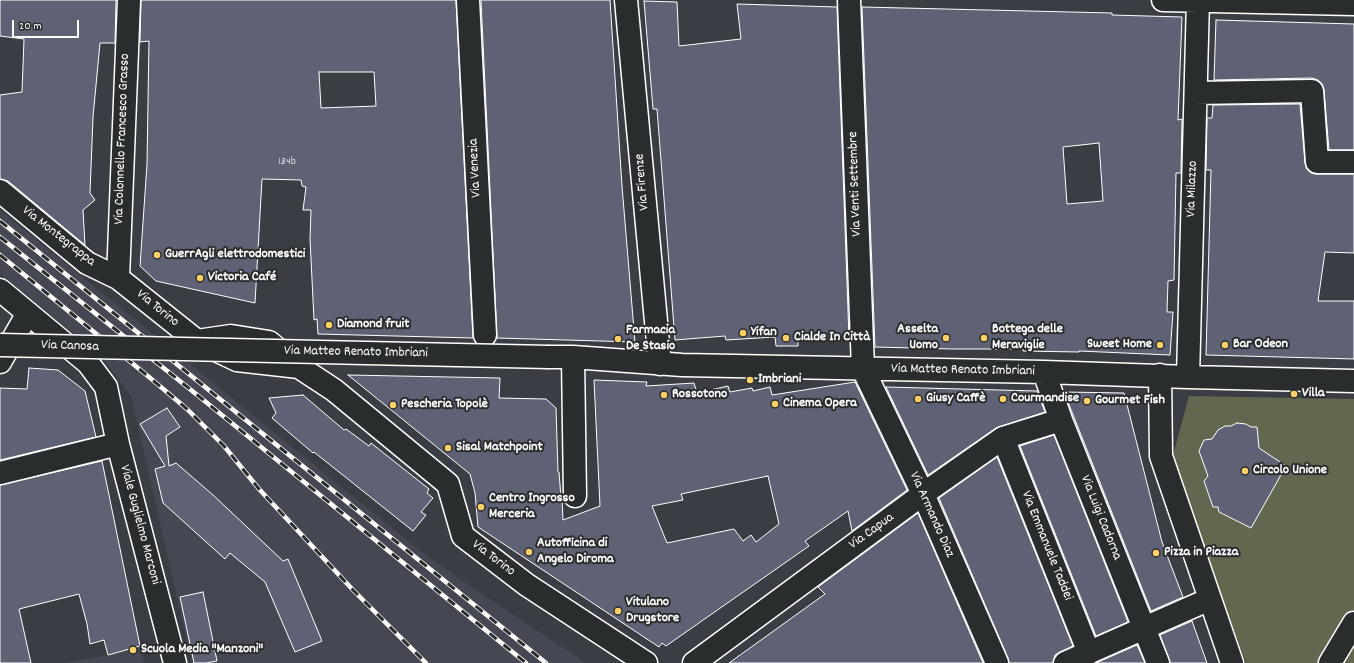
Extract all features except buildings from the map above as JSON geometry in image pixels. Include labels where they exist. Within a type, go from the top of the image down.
[{"type":"street","name":"Via Colonnello Francesco Grasso","points":[[118,278],[129,0]]},
{"type":"street","name":"Via Venezia","points":[[468,0],[485,335]]},
{"type":"street","name":"Via Firenze","points":[[626,0],[660,364]]},
{"type":"street","name":"Via Venti Settembre","points":[[849,0],[863,369]]},
{"type":"street","points":[[1163,0],[1303,1],[1354,4]]},
{"type":"street","name":"Via Milazzo","points":[[1188,377],[1198,1]]},
{"type":"street","points":[[1196,93],[1312,91],[1317,162],[1354,162]]},
{"type":"street","name":"Via Montegrappa","points":[[0,191],[87,263],[118,278]]},
{"type":"street","name":"Via Torino","points":[[118,278],[197,341],[231,336],[269,342],[299,367],[334,390],[448,484],[463,536],[527,585],[646,663]]},
{"type":"street","points":[[0,290],[28,313],[0,362]]},
{"type":"street","name":"Viale Guglielmo Marconi","points":[[28,313],[88,363],[106,387],[118,444],[176,663]]},
{"type":"street","name":"Via Canosa","points":[[0,345],[140,349]]},
{"type":"street","name":"Via Matteo Renato Imbriani","points":[[140,349],[573,357],[660,364],[1044,372],[1354,381]]},
{"type":"street","points":[[573,357],[575,496]]},
{"type":"street","name":"Via Armando Diaz","points":[[863,369],[923,494],[997,663]]},
{"type":"street","name":"Via Luigi Cadorna","points":[[1044,372],[1061,420],[1158,663]]},
{"type":"street","points":[[1160,375],[1161,456],[1232,663]]},
{"type":"street","name":"Via Capua","points":[[694,663],[923,494],[1003,438],[1061,420]]},
{"type":"street","name":"Via Emmanuele Taddei","points":[[1003,438],[1088,653]]},
{"type":"street","points":[[0,473],[118,444]]},
{"type":"street","points":[[1065,663],[1210,599]]},
{"type":"street","points":[[1330,663],[1354,623]]},
{"type":"shaded area","points":[[0,210],[418,549],[477,591],[586,663],[192,663],[131,396],[99,354],[0,274]]},
{"type":"shaded area","name":"Scuola Media \"Manzoni\"","points":[[140,646],[144,663],[64,663],[108,655]]},
{"type":"green space","points":[[1189,396],[1354,399],[1354,663],[1246,663],[1172,459]]},
{"type":"railway","points":[[0,221],[546,663]]},
{"type":"railway","points":[[0,237],[201,398],[526,663]]},
{"type":"railway","points":[[0,255],[187,409],[224,446],[259,489],[353,590],[426,663]]},
{"type":"place","name":"GuerrAgli elettrodomestici","points":[[157,255]]},
{"type":"place","name":"Victoria Café","points":[[200,278]]},
{"type":"place","name":"Diamond fruit","points":[[329,325]]},
{"type":"place","name":"Yifan","points":[[743,333]]},
{"type":"place","name":"Cialde In Città","points":[[786,338]]},
{"type":"place","name":"Asselta Uomo","points":[[946,338]]},
{"type":"place","name":"Bottega delle Meraviglie","points":[[984,338]]},
{"type":"place","name":"Farmacia De Stasio","points":[[618,339]]},
{"type":"place","name":"Sweet Home","points":[[1160,345]]},
{"type":"place","name":"Bar Odeon","points":[[1225,345]]},
{"type":"place","name":"Imbriani","points":[[750,380]]},
{"type":"place","name":"Villa","points":[[1294,394]]},
{"type":"place","name":"Rossotono","points":[[664,395]]},
{"type":"place","name":"Giusy Caffè","points":[[918,399]]},
{"type":"place","name":"Courmandise","points":[[1003,399]]},
{"type":"place","name":"Gourmet Fish","points":[[1087,401]]},
{"type":"place","name":"Cinema Opera","points":[[775,404]]},
{"type":"place","name":"Pescheria Topolè","points":[[393,405]]},
{"type":"place","name":"Sisal Matchpoint","points":[[448,448]]},
{"type":"place","name":"Circolo Unione","points":[[1245,471]]},
{"type":"place","name":"Centro Ingrosso Merceria","points":[[481,507]]},
{"type":"place","name":"Autofficina di Angelo Diroma","points":[[529,552]]},
{"type":"place","name":"Pizza in Piazza","points":[[1156,553]]},
{"type":"place","name":"Vitulano Drugstore","points":[[618,611]]},
{"type":"place","name":"Scuola Media \"Manzoni\"","points":[[133,650]]}]
